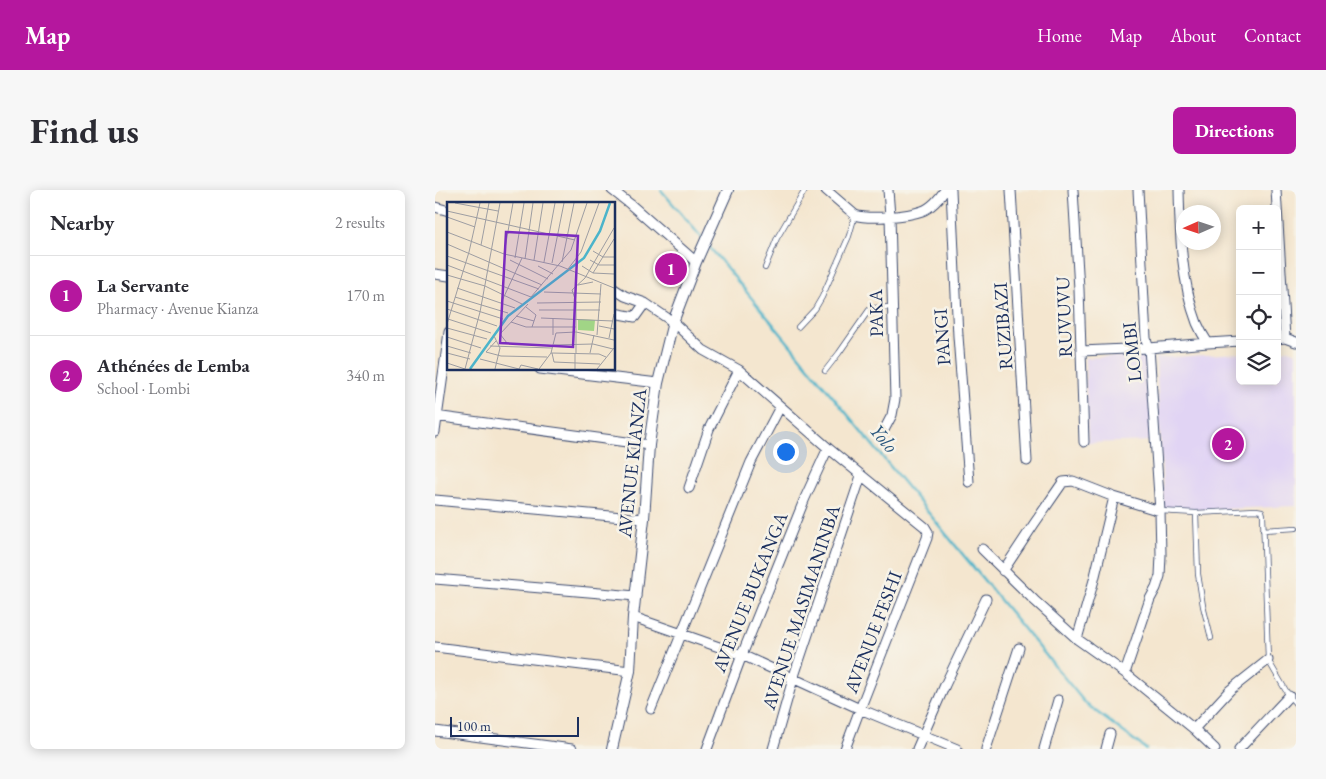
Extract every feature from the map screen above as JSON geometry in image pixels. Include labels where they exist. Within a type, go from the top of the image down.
[{"type":"street","points":[[612,190],[696,262]]},
{"type":"street","name":"AVENUE KIANZA","points":[[611,749],[630,671],[633,617],[644,519],[649,445],[658,383],[673,322],[696,262],[728,190]]},
{"type":"street","points":[[826,190],[855,215],[870,218],[923,211],[935,202],[945,190]]},
{"type":"street","name":"PAKA","points":[[883,432],[892,415],[895,399],[888,190]]},
{"type":"street","name":"PANGI","points":[[951,190],[958,336],[969,482]]},
{"type":"street","name":"RUZIBAZI","points":[[1011,190],[1027,461]]},
{"type":"street","name":"RUVUVU","points":[[1073,190],[1079,279],[1085,442]]},
{"type":"street","name":"LOMBI","points":[[1125,673],[1150,599],[1160,576],[1161,555],[1160,511],[1149,348],[1146,338],[1138,190]]},
{"type":"street","points":[[1179,190],[1180,241],[1187,288],[1197,322],[1208,344]]},
{"type":"street","points":[[1276,190],[1280,295]]},
{"type":"street","points":[[615,291],[645,303],[673,322],[703,350],[739,370],[861,476]]},
{"type":"street","points":[[615,313],[635,317],[645,303]]},
{"type":"street","points":[[1281,339],[1296,342]]},
{"type":"street","points":[[1081,351],[1236,341]]},
{"type":"street","points":[[435,355],[447,357],[436,416],[435,432]]},
{"type":"street","points":[[548,370],[658,383]]},
{"type":"street","points":[[689,488],[709,429],[739,370]]},
{"type":"street","points":[[651,709],[751,462],[780,407]]},
{"type":"street","points":[[436,416],[649,445]]},
{"type":"street","name":"AVENUE BUKANGA","points":[[707,749],[742,655],[805,498],[828,448]]},
{"type":"street","name":"AVENUE FESHI","points":[[845,749],[928,532],[925,527],[861,476]]},
{"type":"street","name":"AVENUE MASIMANINBA","points":[[773,749],[793,679],[861,476]]},
{"type":"street","points":[[1003,571],[1063,482],[1073,481],[1114,497],[1160,511]]},
{"type":"street","points":[[1077,639],[1094,580],[1114,497]]},
{"type":"street","points":[[435,500],[644,519]]},
{"type":"street","points":[[982,549],[1003,571],[1077,639],[1125,673],[1194,729],[1215,749]]},
{"type":"street","points":[[435,579],[636,596]]},
{"type":"street","points":[[917,749],[986,599]]},
{"type":"street","points":[[633,617],[742,655],[860,709],[957,749]]},
{"type":"street","points":[[435,647],[630,671]]},
{"type":"street","points":[[986,749],[1019,648]]},
{"type":"street","points":[[1194,729],[1229,690],[1268,660]]},
{"type":"street","points":[[1239,749],[1289,696]]},
{"type":"street","points":[[1045,749],[1058,700]]},
{"type":"street","points":[[435,731],[572,749]]},
{"type":"street","points":[[1106,749],[1110,734]]},
{"type":"lane","points":[[765,268],[777,238],[805,190]]},
{"type":"lane","points":[[798,327],[815,309],[822,297],[849,236],[855,215]]},
{"type":"lane","points":[[825,370],[869,310],[892,307]]},
{"type":"lane","points":[[1160,511],[1197,513],[1262,511],[1268,660],[1289,696],[1296,704]]},
{"type":"lane","points":[[1197,513],[1198,574],[1211,638]]},
{"type":"lane","points":[[1263,530],[1296,528]]},
{"type":"shaded area","points":[[1288,350],[1296,353],[1296,506],[1197,510],[1164,508],[1156,358],[1236,353],[1236,385],[1281,385],[1281,351]]},
{"type":"shaded area","points":[[1149,355],[1153,441],[1088,443],[1085,358]]},
{"type":"waterway","name":"Yolo","points":[[661,190],[702,238]]},
{"type":"waterway","name":"Yolo","points":[[707,244],[1086,704],[1146,749]]},
{"type":"place","name":"La Servante","points":[[671,269]]},
{"type":"place","name":"Athénées de Lemba","points":[[1228,444]]}]
